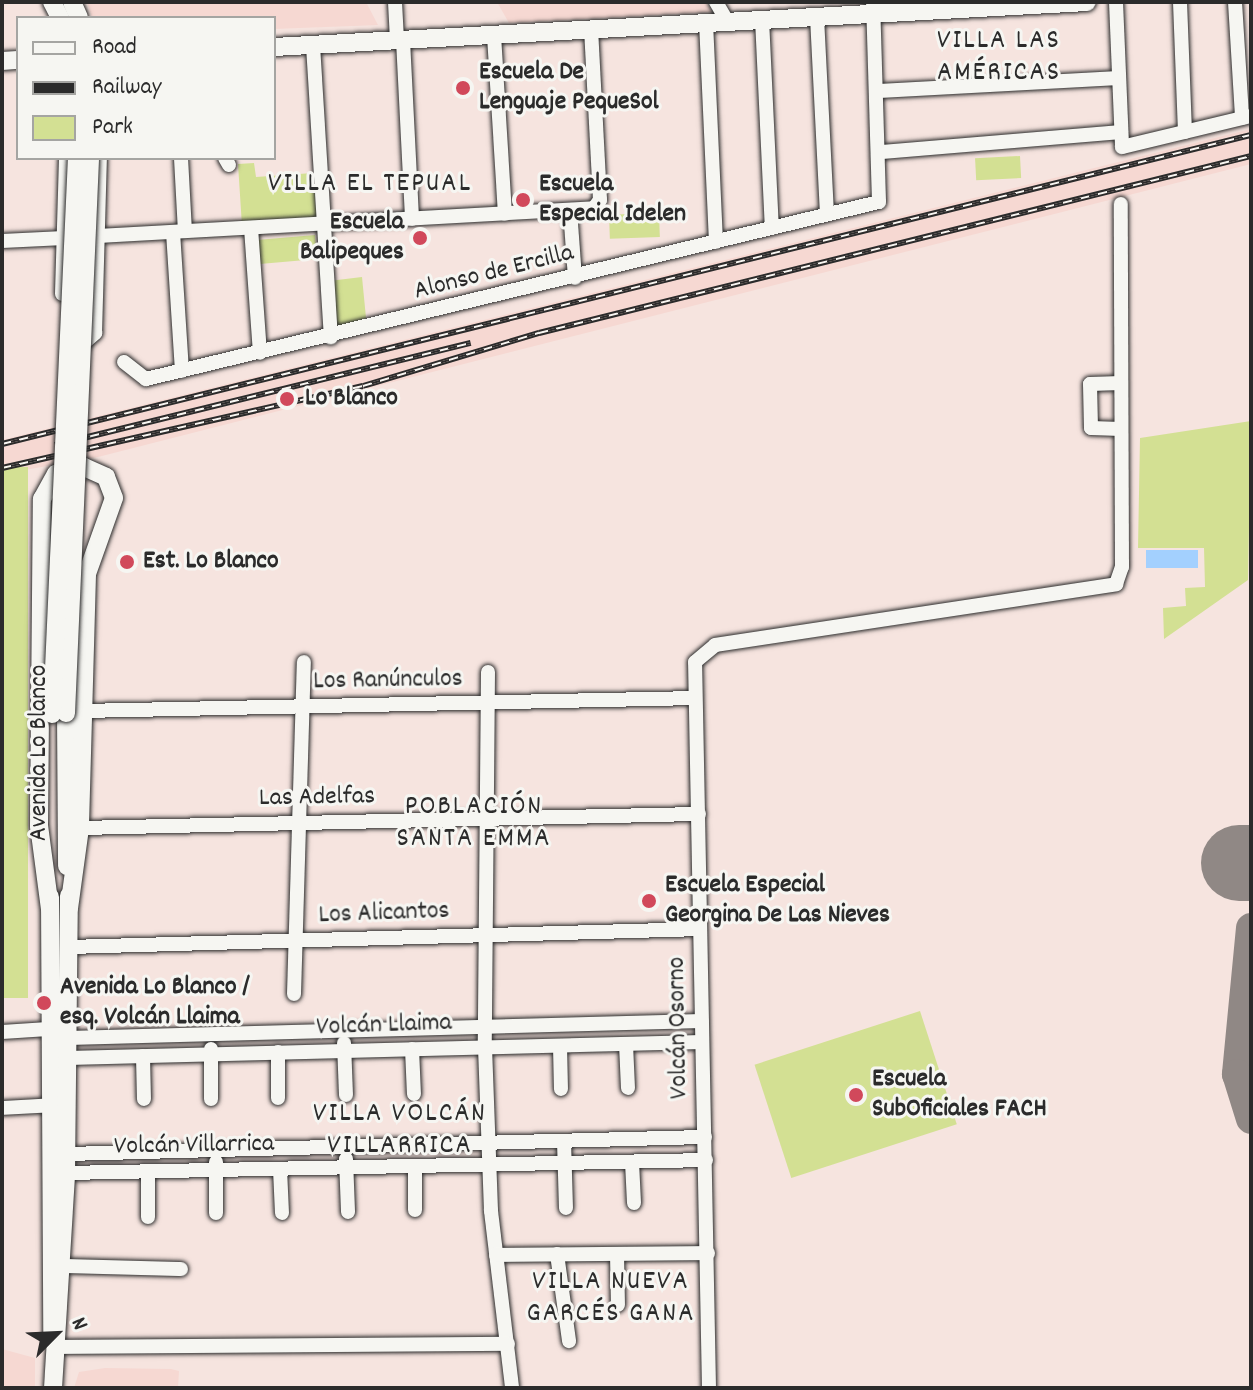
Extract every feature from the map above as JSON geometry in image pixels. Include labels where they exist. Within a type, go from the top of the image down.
[{"type":"main road","points":[[276,47],[817,17],[874,8],[1087,2]]},
{"type":"main road","name":"Avenida Lo Blanco","points":[[67,713],[77,160]]},
{"type":"main road","name":"Avenida Lo Blanco","points":[[55,1347],[63,1266],[67,1154],[48,1029],[60,908],[90,160]]},
{"type":"main road","points":[[84,467],[106,477],[114,498],[87,574],[67,713],[80,828],[60,908],[39,826],[42,499],[56,474],[84,467]]},
{"type":"main road","name":"Avenida Lo Blanco","points":[[53,1388],[58,1105],[68,1058],[69,947],[60,908]]},
{"type":"street","points":[[395,2],[412,219]]},
{"type":"street","points":[[716,2],[727,21]]},
{"type":"street","points":[[1116,2],[1122,140]]},
{"type":"street","points":[[1180,2],[1185,132]]},
{"type":"street","points":[[874,8],[882,152],[1122,140],[1185,132],[1246,117],[1235,2]]},
{"type":"street","points":[[817,17],[827,214]]},
{"type":"street","points":[[762,19],[772,228]]},
{"type":"street","points":[[706,22],[716,242]]},
{"type":"street","points":[[98,236],[505,214],[597,206],[591,30]]},
{"type":"street","points":[[494,35],[505,214]]},
{"type":"street","points":[[313,45],[331,337]]},
{"type":"street","points":[[879,91],[1119,78]]},
{"type":"street","name":"Alonso de Ercilla","points":[[124,362],[141,380],[575,278],[881,200],[882,152]]},
{"type":"street","points":[[60,380],[66,160]]},
{"type":"street","points":[[61,340],[82,347],[95,333],[100,160]]},
{"type":"street","points":[[181,160],[182,371]]},
{"type":"street","points":[[1121,204],[1121,383],[1121,429],[1091,428],[1090,384],[1121,383]]},
{"type":"street","points":[[570,210],[575,278]]},
{"type":"street","points":[[251,228],[260,353]]},
{"type":"street","points":[[2,241],[64,238]]},
{"type":"street","name":"Volcán Osorno","points":[[709,1388],[694,668],[715,645],[1114,586],[1122,571],[1121,429]]},
{"type":"street","points":[[294,994],[298,941],[304,662]]},
{"type":"street","points":[[488,672],[483,936],[485,1047],[496,1255],[512,1388]]},
{"type":"street","name":"Los Ranúnculos","points":[[67,713],[695,698]]},
{"type":"street","name":"Las Adelfas","points":[[80,828],[699,814]]},
{"type":"street","name":"Los Alicantos","points":[[69,947],[700,929]]},
{"type":"street","name":"Volcán Llaima","points":[[68,1038],[702,1021]]},
{"type":"street","points":[[2,1032],[48,1029]]},
{"type":"street","points":[[343,1031],[346,1095]]},
{"type":"street","points":[[211,1099],[212,1036]]},
{"type":"street","name":"Volcán Llaima","points":[[68,1058],[702,1042]]},
{"type":"street","points":[[626,1044],[628,1088]]},
{"type":"street","points":[[560,1046],[561,1089]]},
{"type":"street","points":[[412,1049],[414,1094]]},
{"type":"street","points":[[278,1052],[278,1098]]},
{"type":"street","points":[[143,1056],[144,1099]]},
{"type":"street","points":[[2,1108],[58,1105]]},
{"type":"street","name":"Volcán Villarrica","points":[[67,1154],[705,1137]]},
{"type":"street","points":[[564,1141],[566,1208]]},
{"type":"street","points":[[346,1146],[348,1212]]},
{"type":"street","points":[[216,1150],[216,1213]]},
{"type":"street","name":"Volcán Villarrica","points":[[66,1173],[706,1160]]},
{"type":"street","points":[[632,1162],[634,1203]]},
{"type":"street","points":[[415,1166],[415,1210]]},
{"type":"street","points":[[280,1169],[282,1213]]},
{"type":"street","points":[[148,1171],[148,1217]]},
{"type":"street","points":[[496,1255],[618,1258],[708,1253]]},
{"type":"street","points":[[558,1258],[569,1341]]},
{"type":"street","points":[[618,1258],[618,1305]]},
{"type":"street","points":[[63,1266],[181,1269]]},
{"type":"street","points":[[55,1347],[368,1351],[508,1344]]},
{"type":"shaded area","points":[[87,2],[366,2],[378,25],[276,29],[276,16],[91,16]]},
{"type":"shaded area","points":[[497,2],[706,2],[712,12],[509,23]]},
{"type":"shaded area","points":[[1251,129],[1251,164],[98,457],[2,474],[2,440]]},
{"type":"shaded area","points":[[2,1349],[35,1358],[35,1388],[2,1388]]},
{"type":"shaded area","points":[[105,1368],[179,1371],[178,1388],[74,1388],[79,1372]]},
{"type":"green space","points":[[1020,156],[1021,178],[976,180],[975,158]]},
{"type":"green space","points":[[254,163],[256,177],[313,173],[317,221],[242,226],[238,164]]},
{"type":"green space","points":[[659,213],[660,237],[610,239],[609,215]]},
{"type":"green space","points":[[315,235],[317,259],[252,265],[250,241]]},
{"type":"green space","points":[[362,277],[366,318],[333,329],[329,281]]},
{"type":"green space","points":[[1251,421],[1248,580],[1164,639],[1163,608],[1186,606],[1185,588],[1205,587],[1204,548],[1138,548],[1140,438]]},
{"type":"green space","points":[[2,467],[28,467],[28,998],[2,998]]},
{"type":"green space","name":"Escuela SubOficiales FACH","points":[[920,1011],[957,1124],[791,1178],[755,1065]]},
{"type":"water","points":[[1146,550],[1198,550],[1198,568],[1146,568]]},
{"type":"taxiway","points":[[1251,928],[1237,1074],[1251,1119]]},
{"type":"runway","points":[[1239,863],[1251,863]]},
{"type":"railway","points":[[2,444],[1251,135]]},
{"type":"railway","points":[[2,468],[363,386],[539,333],[1251,156]]},
{"type":"railway","points":[[55,445],[471,343]]},
{"type":"place","name":"Escuela De Lenguaje PequeSol","points":[[463,88]]},
{"type":"place","name":"Escuela Especial Idelen","points":[[523,200]]},
{"type":"place","name":"Escuela Balipeques","points":[[420,238]]},
{"type":"place","name":"Lo Blanco","points":[[287,399]]},
{"type":"place","name":"Est. Lo Blanco","points":[[127,562]]},
{"type":"place","name":"Escuela Especial Georgina De Las Nieves","points":[[649,901]]},
{"type":"place","name":"Avenida Lo Blanco / esq. Volcán Llaima","points":[[44,1003]]},
{"type":"place","name":"Escuela SubOficiales FACH","points":[[856,1095]]},
{"type":"district","name":"VILLA LAS AMÉRICAS","points":[[999,58]]},
{"type":"district","name":"VILLA EL TEPUAL","points":[[370,185]]},
{"type":"district","name":"POBLACIÓN SANTA EMMA","points":[[474,824]]},
{"type":"district","name":"VILLA VOLCÁN VILLARRICA","points":[[400,1131]]},
{"type":"district","name":"VILLA NUEVA GARCÉS GANA","points":[[611,1299]]}]
